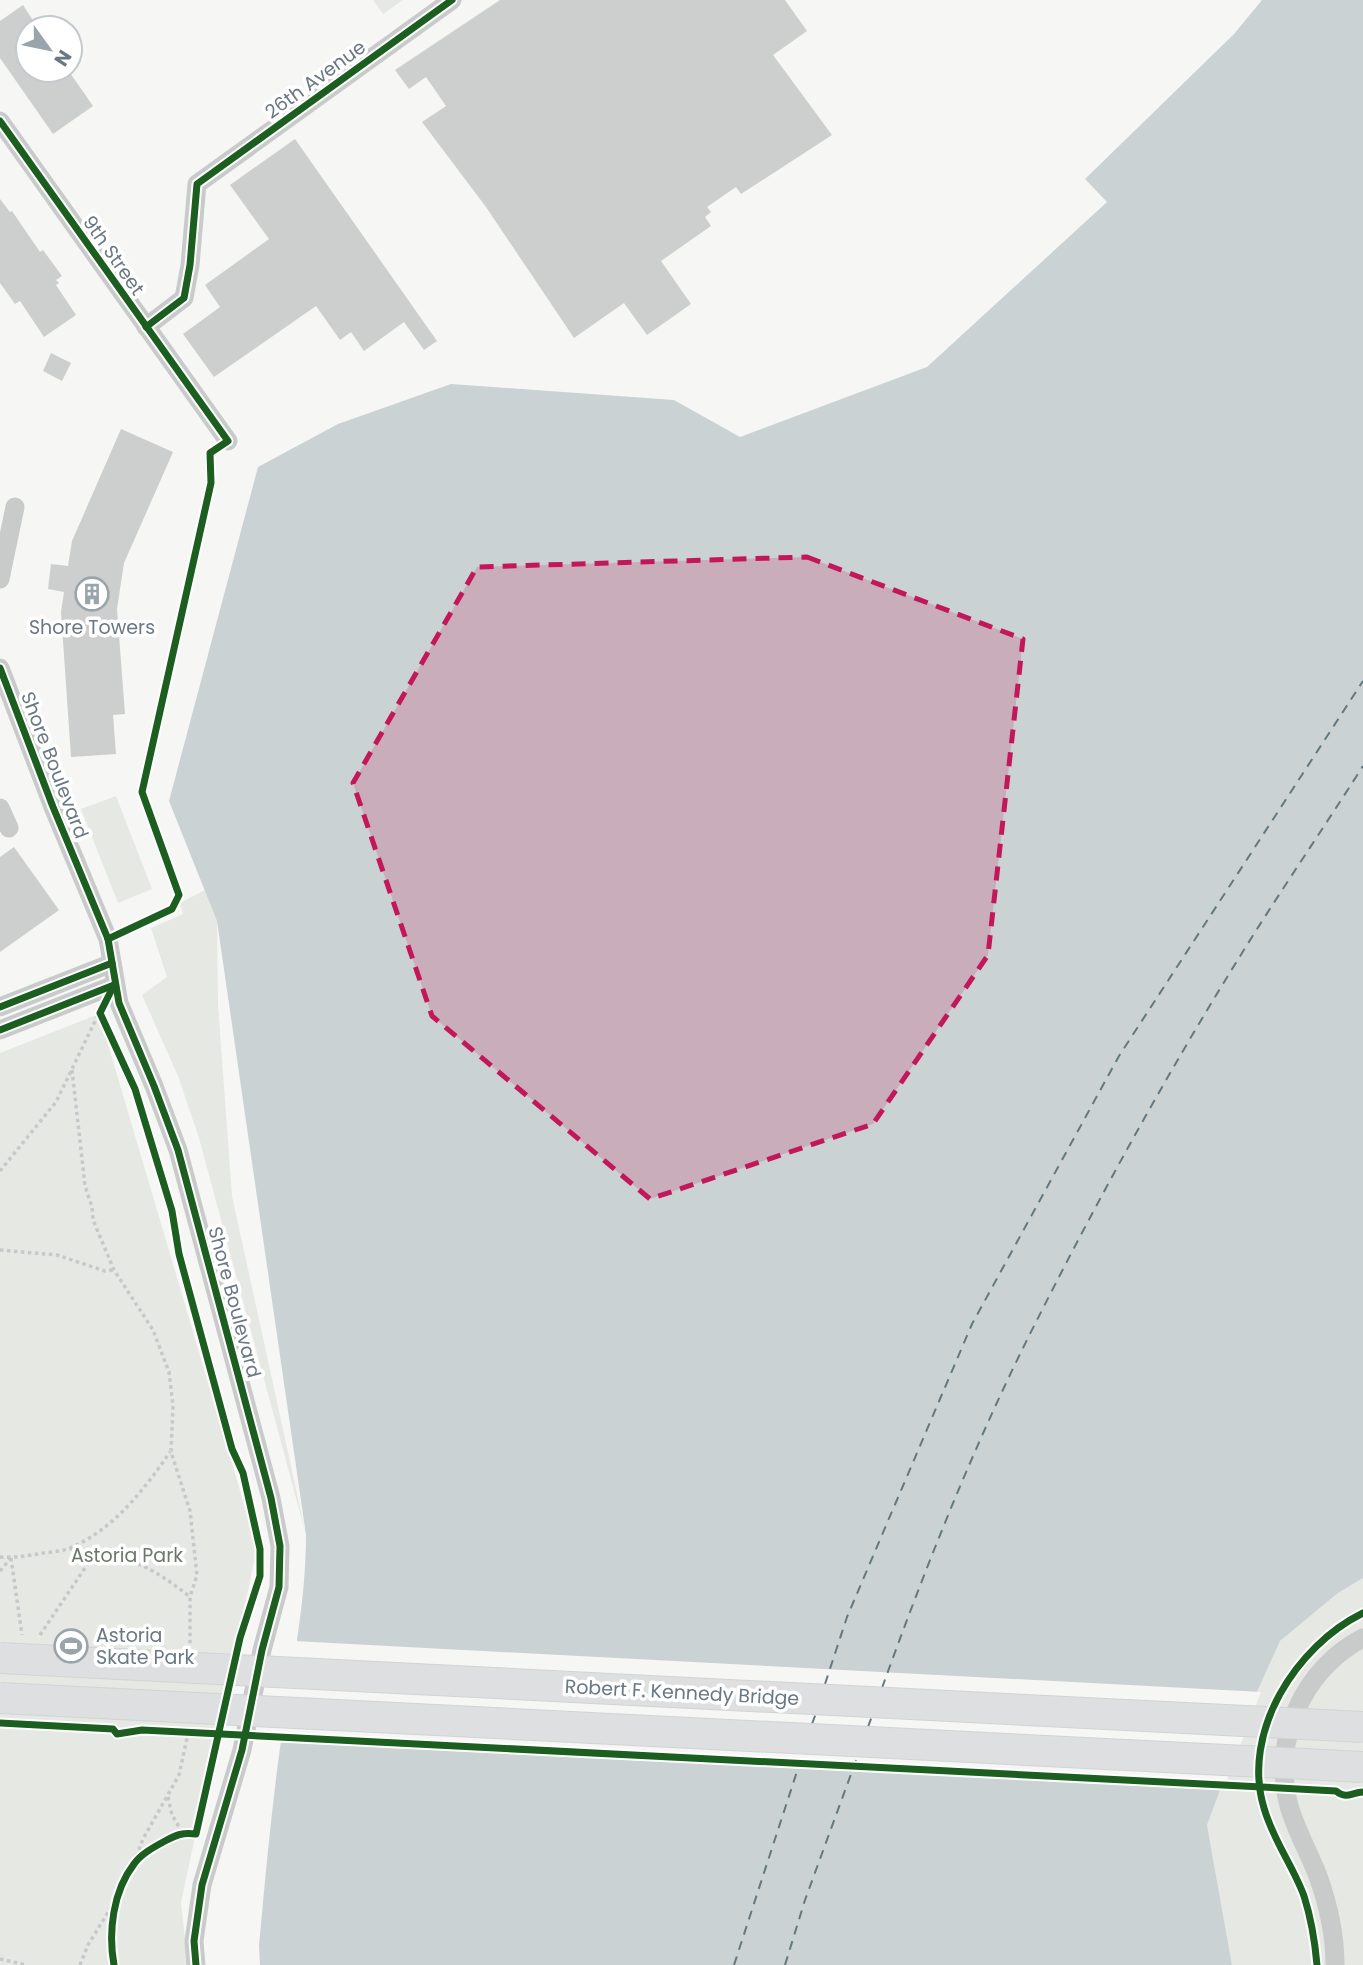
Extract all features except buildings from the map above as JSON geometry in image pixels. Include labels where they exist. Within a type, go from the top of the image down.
[{"type":"highway","name":"Robert F. Kennedy Bridge","points":[[12,1651],[1363,1727]]},
{"type":"highway","name":"Robert F. Kennedy Bridge","points":[[0,1698],[1363,1767]]},
{"type":"street","name":"26th Avenue","points":[[146,327],[184,298],[190,265],[197,184],[452,0]]},
{"type":"street","name":"9th Street","points":[[0,121],[228,441]]},
{"type":"street","points":[[0,579],[15,507]]},
{"type":"street","name":"Shore Boulevard","points":[[0,668],[53,807],[108,939],[117,994],[178,1150],[271,1498],[281,1546],[279,1587],[262,1650],[242,1750],[202,1885],[194,1941],[196,1965]]},
{"type":"street","points":[[0,808],[9,828]]},
{"type":"street","points":[[0,1007],[111,963]]},
{"type":"street","points":[[0,1030],[117,994]]},
{"type":"street","points":[[1335,1965],[1332,1930],[1318,1877],[1289,1806],[1284,1770],[1285,1749],[1288,1732],[1306,1690],[1335,1657],[1363,1638]]},
{"type":"path","points":[[0,1171],[56,1102],[100,1013],[117,994]]},
{"type":"path","points":[[100,1013],[106,1026]]},
{"type":"path","points":[[72,1070],[85,1186],[93,1220],[114,1270],[153,1330],[169,1372],[173,1406],[171,1452],[190,1511],[197,1575],[190,1597],[190,1652]]},
{"type":"path","points":[[0,1250],[57,1255],[105,1271],[114,1270]]},
{"type":"path","points":[[68,1549],[99,1531],[123,1511],[146,1487],[171,1452]]},
{"type":"path","points":[[0,1557],[11,1558],[68,1549],[97,1550],[133,1561],[164,1577],[190,1597]]},
{"type":"path","points":[[40,1635],[97,1550]]},
{"type":"path","points":[[0,1571],[11,1558]]},
{"type":"path","points":[[11,1558],[12,1651]]},
{"type":"path","points":[[129,1872],[143,1839],[179,1775],[186,1753],[190,1725]]},
{"type":"path","points":[[168,1797],[172,1815],[182,1832]]},
{"type":"path","points":[[171,1838],[182,1832],[196,1833]]},
{"type":"path","points":[[134,1863],[147,1852]]},
{"type":"path","points":[[112,1926],[120,1892]]},
{"type":"path","points":[[80,1965],[88,1945],[120,1892]]},
{"type":"path","points":[[0,1959],[26,1965]]},
{"type":"highlighted area","points":[[807,557],[1023,639],[988,955],[873,1124],[650,1199],[432,1016],[353,783],[477,567]]},
{"type":"green space","points":[[373,0],[403,0],[383,14]]},
{"type":"green space","points":[[116,796],[152,889],[118,903],[81,809]]},
{"type":"green space","points":[[205,890],[217,921],[218,1005],[232,1196],[306,1535],[199,1138],[178,1076],[142,995],[167,977],[151,928],[183,914],[180,903]]},
{"type":"green space","name":"Astoria Park","points":[[99,1014],[257,1548],[181,1902],[188,1965],[0,1965],[0,1053]]},
{"type":"green space","points":[[1363,1578],[1363,1965],[1232,1965],[1207,1825],[1257,1692],[1280,1641],[1338,1593]]},
{"type":"shaded area","points":[[1262,0],[1363,0],[1363,1578],[1338,1593],[1280,1641],[1257,1692],[1207,1825],[1232,1965],[260,1965],[259,1946],[271,1822],[300,1615],[306,1535],[217,921],[169,801],[258,467],[338,424],[451,384],[674,400],[740,437],[927,367],[1107,202],[1085,179],[1234,34]]},
{"type":"pier","points":[[294,1641],[1261,1692],[1223,1790],[277,1742]]},
{"type":"ferry route","points":[[825,1684],[847,1617],[972,1324],[1119,1056],[1363,681]]},
{"type":"ferry route","points":[[882,1688],[973,1457],[1014,1366],[1060,1275],[1187,1043],[1363,766]]},
{"type":"ferry route","points":[[812,1724],[816,1713]]},
{"type":"ferry route","points":[[868,1727],[872,1716]]},
{"type":"ferry route","points":[[734,1965],[803,1753]]},
{"type":"ferry route","points":[[785,1965],[805,1900],[858,1755]]},
{"type":"cycle path","points":[[146,327],[184,298],[190,265],[197,184],[452,0]]},
{"type":"cycle path","points":[[0,121],[228,441],[210,453],[211,483],[142,792],[179,895],[172,909],[108,939]]},
{"type":"cycle path","points":[[0,668],[53,807],[108,939],[119,1003],[178,1150],[271,1498],[280,1546],[279,1587],[262,1650],[242,1750],[202,1885],[194,1941],[196,1965]]},
{"type":"cycle path","points":[[0,1007],[112,963]]},
{"type":"cycle path","points":[[0,1030],[114,985]]},
{"type":"cycle path","points":[[114,985],[100,1013],[135,1089],[172,1211],[179,1254],[232,1449],[243,1473],[260,1549],[260,1576],[240,1638],[196,1834],[180,1834],[156,1846],[140,1857],[127,1875],[114,1912],[114,1965]]},
{"type":"cycle path","points":[[1317,1965],[1304,1896],[1272,1831],[1264,1808],[1259,1779],[1260,1750],[1280,1694],[1296,1669],[1316,1647],[1363,1613]]},
{"type":"cycle path","points":[[0,1723],[113,1729],[117,1734],[142,1730],[1336,1791],[1346,1795],[1363,1792]]},
{"type":"place","name":"Shore Towers","points":[[92,594]]},
{"type":"place","name":"Astoria Skate Park","points":[[71,1646]]}]
